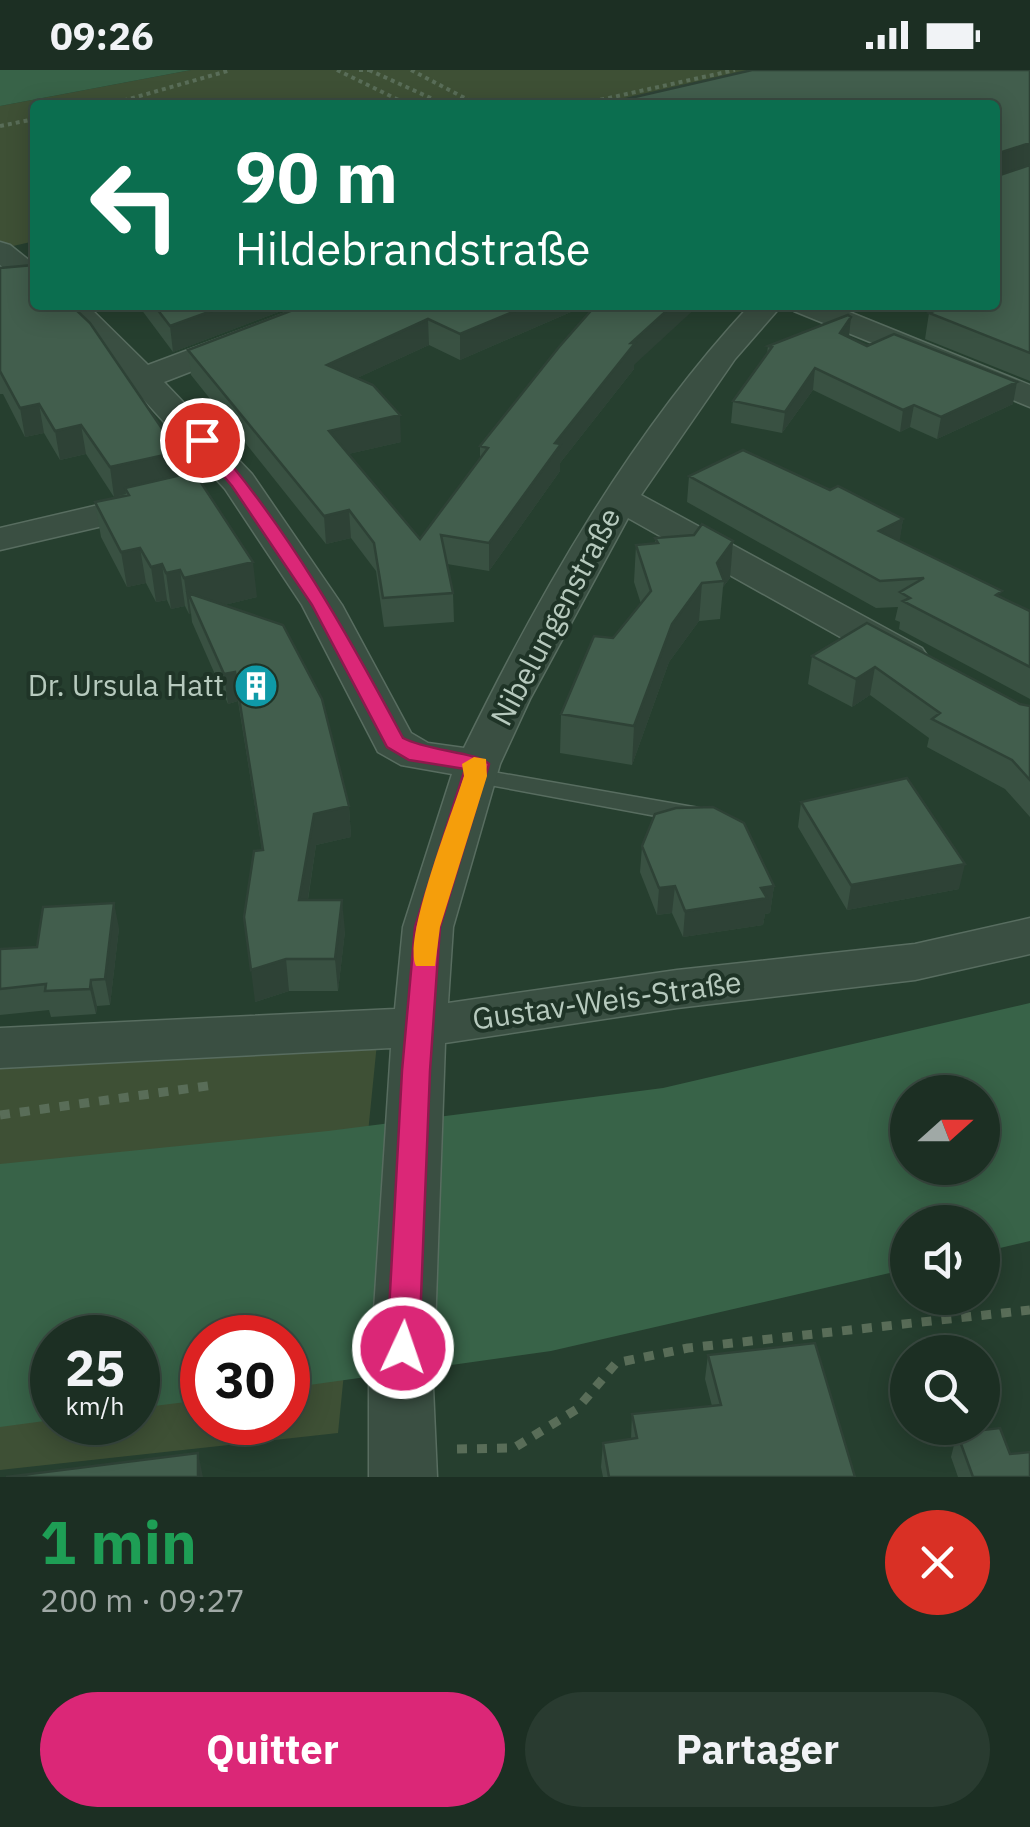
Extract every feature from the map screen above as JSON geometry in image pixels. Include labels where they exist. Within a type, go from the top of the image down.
[{"type":"street","points":[[0,249],[30,241]]},
{"type":"street","points":[[0,249],[30,275]]},
{"type":"street","points":[[74,310],[144,378],[208,490],[322,605],[394,742],[417,755],[477,770]]},
{"type":"street","points":[[144,378],[323,310]]},
{"type":"street","name":"Nibelungenstraße","points":[[402,1438],[418,1049],[428,927],[477,770],[509,700],[620,499],[724,352],[763,310]]},
{"type":"street","points":[[817,310],[1030,397]]},
{"type":"street","points":[[0,539],[208,490]]},
{"type":"street","points":[[620,499],[948,678]]},
{"type":"street","name":"Gustav-Weis-Straße","points":[[0,1048],[418,1049],[676,989],[915,962],[1030,936]]},
{"type":"lane","points":[[477,770],[705,817],[721,826]]},
{"type":"path","points":[[126,100],[231,70]]},
{"type":"path","points":[[336,70],[399,100]]},
{"type":"path","points":[[359,70],[372,70],[435,100]]},
{"type":"path","points":[[411,70],[468,100]]},
{"type":"path","points":[[599,100],[734,70]]},
{"type":"path","points":[[0,126],[30,120]]},
{"type":"path","points":[[402,1438],[514,1448],[578,1409],[616,1363],[688,1348],[1030,1310]]},
{"type":"shaded area","points":[[0,70],[191,70],[30,100],[0,106]]},
{"type":"shaded area","points":[[191,70],[805,70],[672,100],[32,100]]},
{"type":"shaded area","points":[[30,100],[30,242],[0,249],[0,106]]},
{"type":"shaded area","points":[[1030,1003],[1030,1241],[1000,1248],[1000,1205],[890,1205],[890,1273],[551,1351],[310,1385],[310,1315],[180,1315],[180,1403],[160,1405],[160,1315],[30,1315],[30,1423],[0,1427],[0,1164],[328,1131],[663,1088]]},
{"type":"shaded area","points":[[379,1023],[338,1433],[310,1436],[310,1315],[180,1315],[180,1445],[228,1445],[0,1470],[0,1064]]},
{"type":"building","points":[[752,70],[1030,70],[1030,143],[1000,153],[1000,100],[622,100]]},
{"type":"building","points":[[1030,165],[1030,353],[929,313],[1000,310],[1000,175]]},
{"type":"building","points":[[30,265],[30,310],[76,310],[90,323],[178,452],[110,467],[81,425],[55,431],[39,404],[20,408],[0,371],[0,268]]},
{"type":"building","points":[[158,310],[214,310],[170,326]]},
{"type":"building","points":[[293,310],[517,310],[460,334],[428,319],[327,365],[373,385],[400,415],[329,431],[420,539],[488,448],[480,446],[592,310],[667,310],[631,343],[635,343],[555,443],[561,444],[489,543],[441,535],[453,593],[383,598],[374,543],[349,510],[324,516],[188,350]]},
{"type":"building","points":[[851,317],[840,333],[867,346],[894,334],[1017,382],[941,417],[914,405],[903,410],[815,368],[785,412],[733,401],[772,347],[768,346]]},
{"type":"building","points":[[743,450],[830,490],[838,486],[903,519],[879,531],[1002,591],[996,595],[1030,611],[1030,667],[903,601],[910,598],[900,592],[924,578],[880,581],[689,476]]},
{"type":"building","points":[[194,472],[253,562],[184,578],[180,570],[166,573],[162,564],[151,567],[140,548],[121,552],[95,502],[129,495],[125,488]]},
{"type":"building","points":[[702,524],[733,541],[717,563],[724,581],[702,583],[672,624],[634,726],[561,714],[594,636],[613,638],[651,591],[636,545],[658,543],[655,538],[694,535]]},
{"type":"building","points":[[188,593],[283,625],[322,699],[349,806],[314,814],[299,900],[342,900],[335,959],[286,959],[251,970],[244,917],[254,851],[263,850],[235,672],[224,674]]},
{"type":"building","points":[[867,623],[1030,706],[1030,780],[1012,760],[932,719],[940,713],[875,667],[856,679],[812,656]]},
{"type":"building","points":[[907,778],[965,864],[851,885],[801,802]]},
{"type":"building","points":[[713,807],[744,823],[774,886],[761,888],[767,898],[685,911],[675,886],[659,888],[642,846],[655,814],[676,808]]},
{"type":"building","points":[[114,903],[105,979],[91,980],[90,989],[45,991],[46,984],[0,989],[0,949],[37,947],[43,907]]},
{"type":"building","points":[[815,1343],[855,1477],[609,1477],[603,1443],[637,1438],[632,1414],[721,1405],[708,1355]]},
{"type":"building","points":[[1000,1428],[1010,1454],[1030,1452],[1030,1477],[973,1477],[961,1445],[1000,1445]]},
{"type":"building","points":[[198,1453],[198,1477],[6,1477]]},
{"type":"slow traffic","points":[[426,960],[428,927],[476,776],[478,764],[474,764]]},
{"type":"place","name":"Dr. Ursula Hatt","points":[[256,686]]},
{"type":"route","points":[[202,440],[238,482],[322,605],[394,742],[417,755],[478,764],[428,927],[416,1071],[403,1348]]}]
